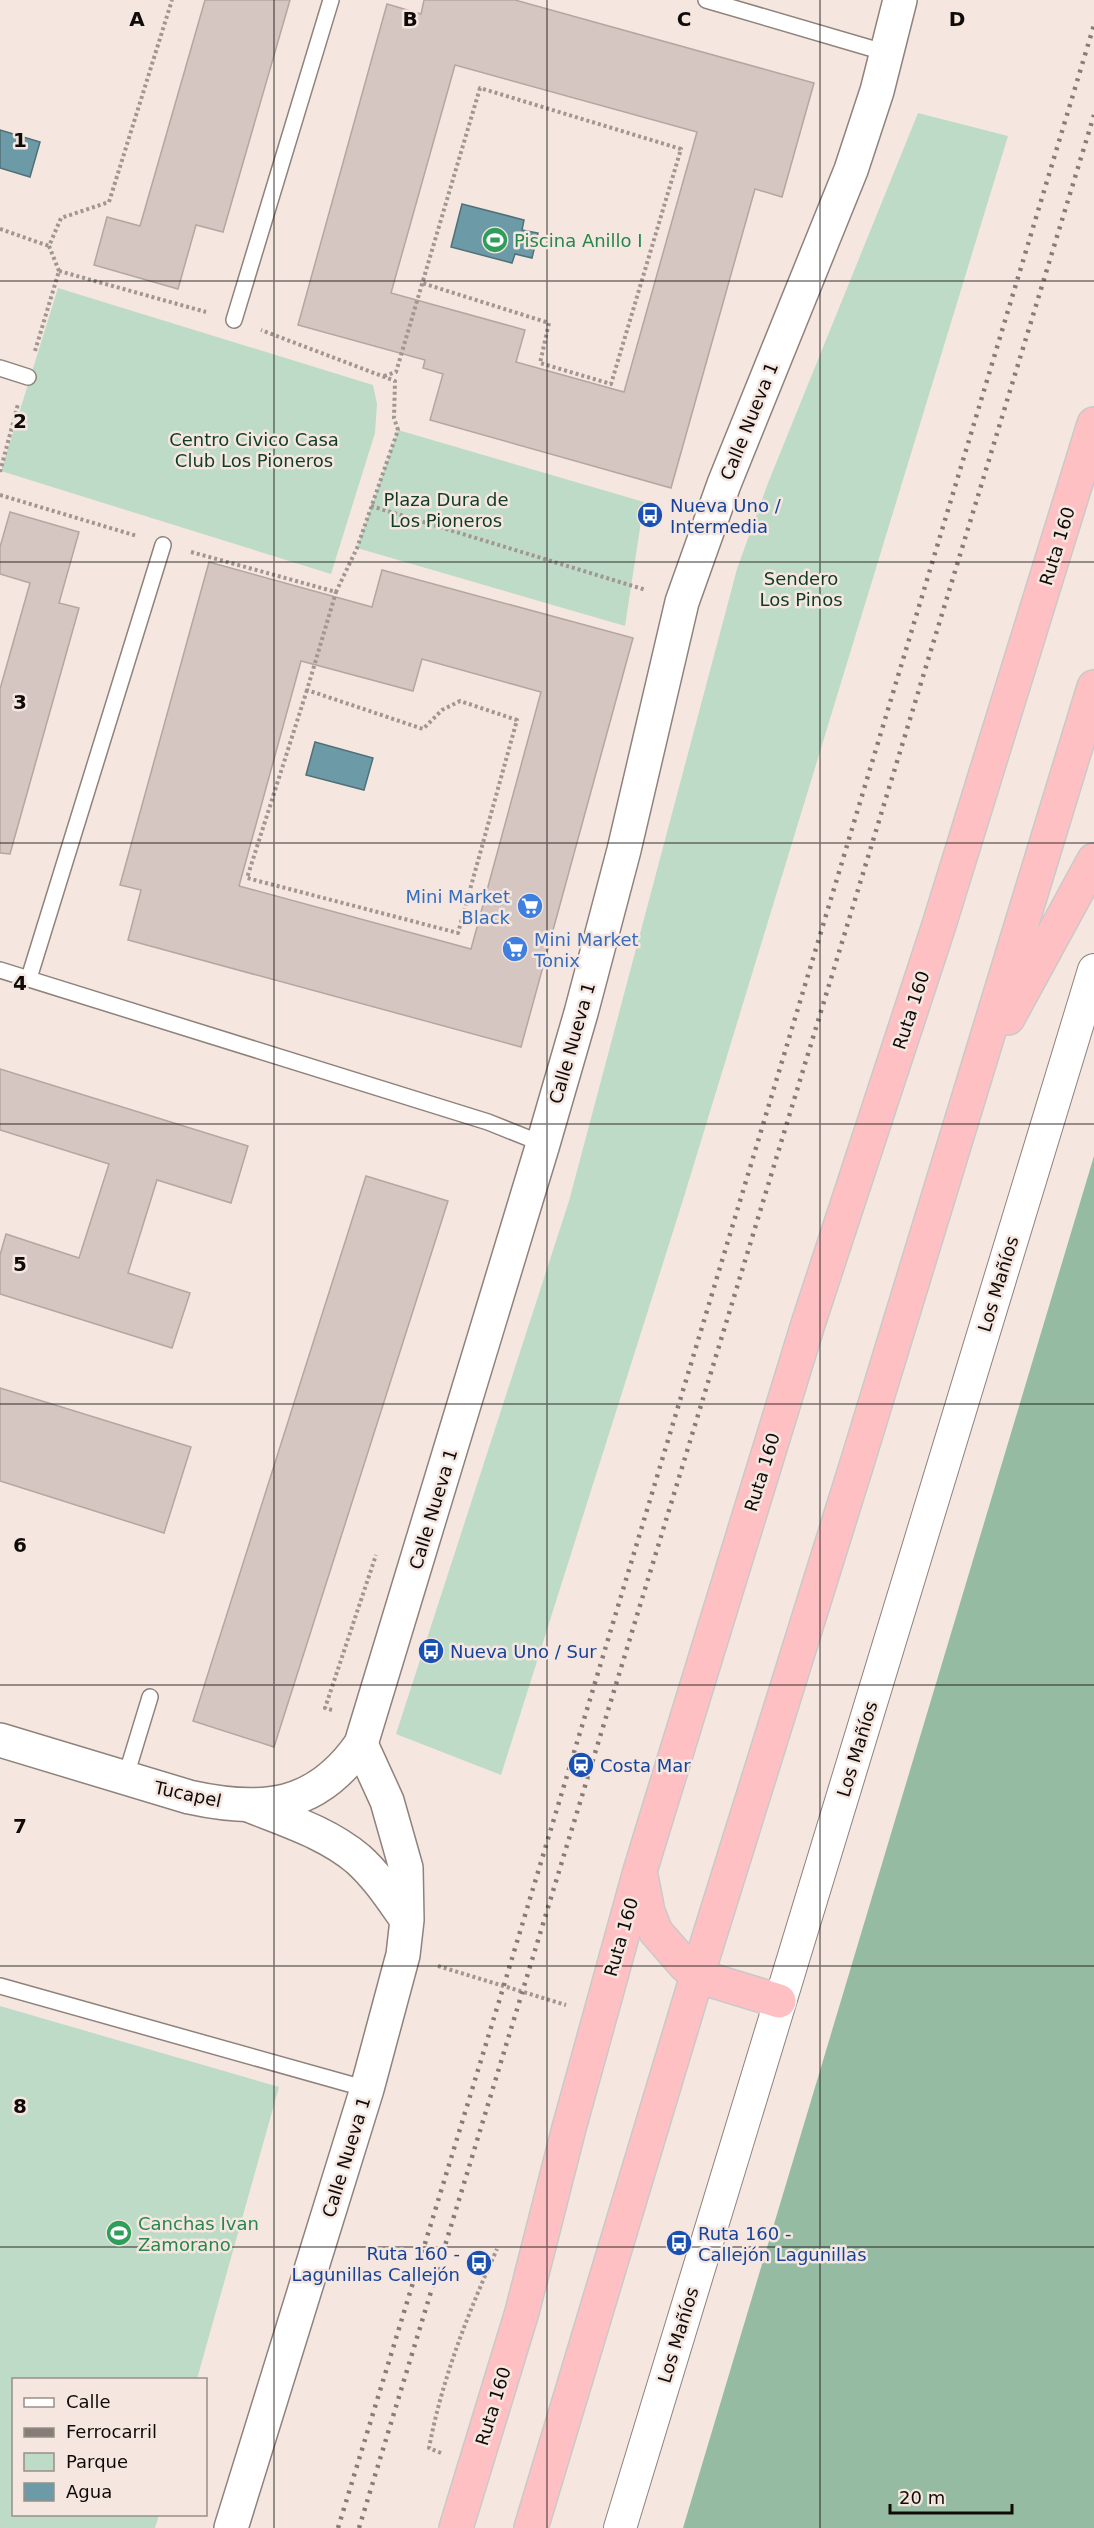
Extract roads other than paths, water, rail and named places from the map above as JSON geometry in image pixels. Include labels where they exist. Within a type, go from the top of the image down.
[{"type":"highway","name":"Ruta 160","points":[[456,2528],[522,2312],[596,2026],[640,1871],[808,1324],[939,925],[1094,424]]},
{"type":"highway","points":[[531,2528],[697,1976],[1094,687]]},
{"type":"highway","points":[[974,1080],[1094,860]]},
{"type":"highway","points":[[640,1871],[642,1892],[656,1932],[669,1949],[697,1976],[779,2001]]},
{"type":"main road","name":"Calle Nueva 1","points":[[231,2528],[367,2089],[403,1955],[407,1920],[406,1868],[387,1801],[361,1744],[543,1144],[624,850],[682,602],[724,484],[851,170],[874,101],[900,0]]},
{"type":"main road","name":"Tucapel","points":[[0,1740],[125,1779],[213,1802],[251,1806],[300,1797],[334,1777],[347,1764],[361,1744]]},
{"type":"main road","points":[[251,1806],[326,1837],[357,1859],[375,1876],[407,1920]]},
{"type":"street","name":"Los Mañíos","points":[[620,2528],[1094,970]]},
{"type":"lane","points":[[234,320],[331,0]]},
{"type":"lane","points":[[706,0],[887,53]]},
{"type":"lane","points":[[0,368],[28,376]]},
{"type":"lane","points":[[29,978],[163,545]]},
{"type":"lane","points":[[0,970],[488,1122],[543,1144]]},
{"type":"lane","points":[[125,1779],[150,1696]]},
{"type":"lane","points":[[0,1986],[367,2089]]},
{"type":"water","points":[[0,130],[40,142],[30,177],[0,168]]},
{"type":"water","name":"Piscina Anillo I","points":[[462,204],[524,220],[522,230],[538,233],[532,258],[515,254],[512,263],[451,247]]},
{"type":"water","points":[[315,742],[373,758],[364,790],[306,775]]},
{"type":"railway","points":[[338,2528],[504,1985],[1094,25]]},
{"type":"railway","points":[[359,2528],[1094,115]]},
{"type":"place","name":"Piscina Anillo I","points":[[495,240]]},
{"type":"place","name":"Nueva Uno / Intermedia","points":[[650,515]]},
{"type":"place","name":"Mini Market Black","points":[[530,906]]},
{"type":"place","name":"Mini Market Tonix","points":[[515,949]]},
{"type":"place","name":"Nueva Uno / Sur","points":[[431,1651]]},
{"type":"place","name":"Costa Mar","points":[[581,1765]]},
{"type":"place","name":"Canchas Ivan Zamorano","points":[[119,2233]]},
{"type":"place","name":"Ruta 160 - Callejón Lagunillas","points":[[679,2243]]},
{"type":"place","name":"Ruta 160 - Lagunillas Callejón","points":[[479,2263]]},
{"type":"park label","name":"Centro Civico Casa Club Los Pioneros","points":[[254,449]]},
{"type":"park label","name":"Plaza Dura de Los Pioneros","points":[[446,509]]},
{"type":"park label","name":"Sendero Los Pinos","points":[[801,588]]}]
